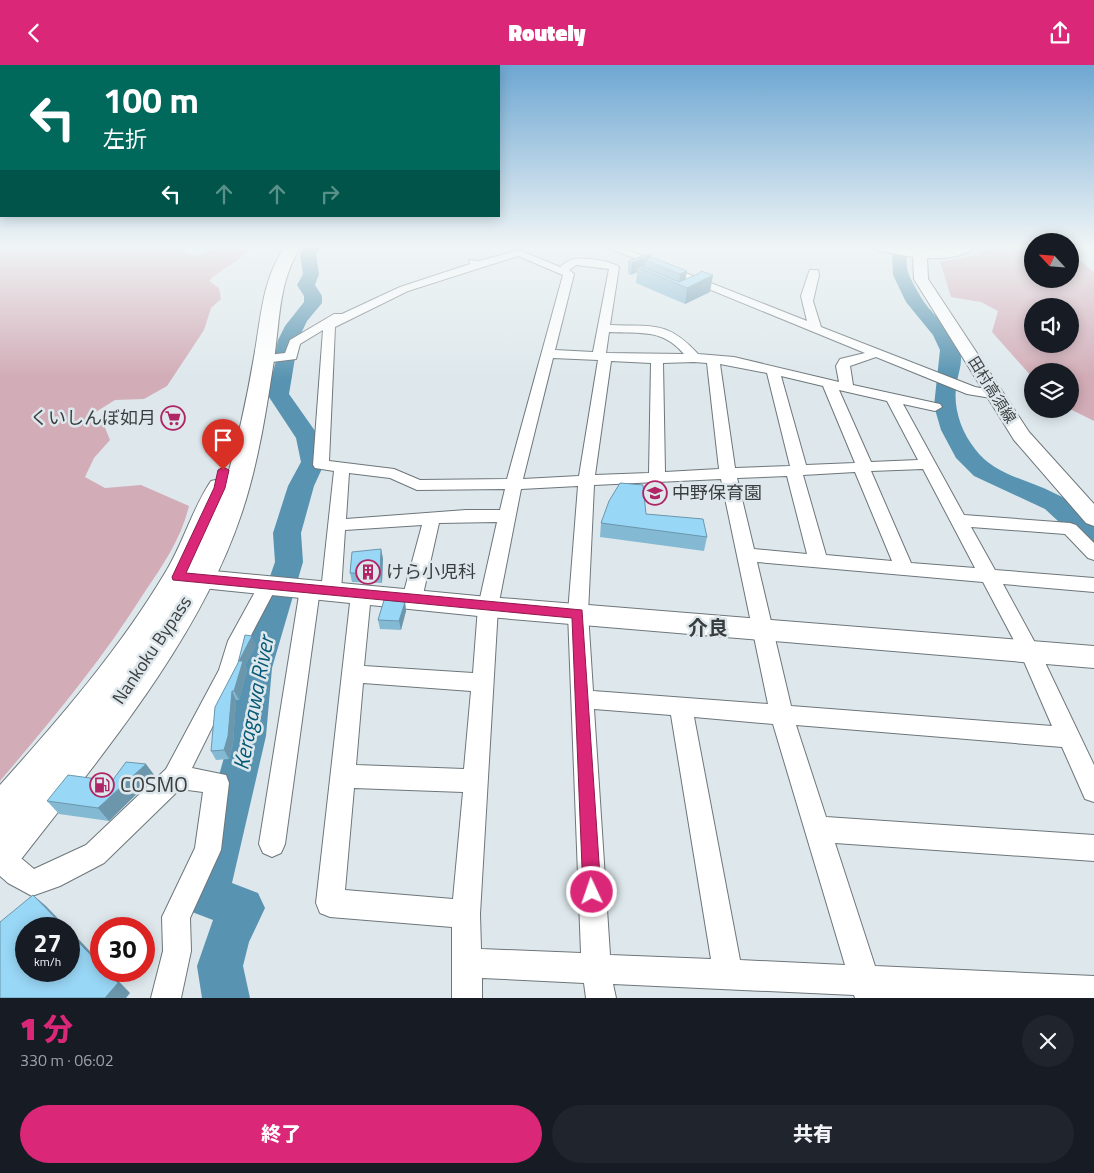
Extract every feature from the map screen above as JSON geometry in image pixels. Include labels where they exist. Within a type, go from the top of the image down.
[{"type":"highway","name":"Nankoku Bypass","points":[[0,852],[80,754],[153,656],[189,577],[220,488],[261,291]]},
{"type":"highway","name":"Nankoku Bypass","points":[[0,814],[54,751],[219,537],[238,488],[264,359],[275,291]]},
{"type":"street","points":[[264,359],[291,356],[294,343],[309,332],[388,291]]},
{"type":"street","points":[[401,291],[330,325],[321,465],[342,466],[394,474],[417,485],[586,481],[926,463]]},
{"type":"street","points":[[467,998],[466,914],[488,607],[514,484],[564,291]]},
{"type":"street","points":[[601,998],[596,969],[578,613],[586,481],[610,291]]},
{"type":"street","points":[[721,291],[946,381],[976,392],[997,395]]},
{"type":"street","points":[[808,291],[806,294],[808,308],[816,328]]},
{"type":"street","name":"田村高須線","points":[[929,291],[997,395],[1021,436],[1094,518]]},
{"type":"street","points":[[604,327],[661,331],[682,341],[694,358]]},
{"type":"street","points":[[847,388],[844,362],[878,353]]},
{"type":"street","points":[[549,354],[734,361],[935,407]]},
{"type":"street","points":[[657,359],[657,477]]},
{"type":"street","points":[[713,360],[728,474],[782,716],[866,989]]},
{"type":"street","points":[[773,370],[818,561]]},
{"type":"street","points":[[828,383],[905,569]]},
{"type":"street","points":[[892,398],[1029,650],[1094,791]]},
{"type":"street","points":[[0,857],[17,874],[32,883],[51,877],[96,854],[175,777],[230,671],[238,641],[296,588],[337,525],[342,466]]},
{"type":"street","points":[[337,525],[432,518],[508,516]]},
{"type":"street","points":[[412,599],[432,518]]},
{"type":"street","points":[[957,520],[1070,529],[1094,554]]},
{"type":"street","points":[[746,555],[1094,585]]},
{"type":"street","points":[[189,577],[488,607],[1029,650],[1094,657]]},
{"type":"street","points":[[272,844],[296,588]]},
{"type":"street","points":[[361,594],[330,903],[466,914]]},
{"type":"street","points":[[353,674],[483,683]]},
{"type":"street","points":[[581,699],[1068,737]]},
{"type":"street","points":[[681,708],[728,975]]},
{"type":"street","points":[[342,776],[476,781]]},
{"type":"street","points":[[166,998],[177,951],[176,917],[208,849],[217,783],[175,777]]},
{"type":"street","points":[[816,829],[1094,848]]},
{"type":"street","points":[[467,963],[728,975],[866,989],[1008,992],[1094,991]]},
{"type":"shaded area","points":[[0,291],[219,291],[221,299],[211,308],[204,330],[167,386],[144,399],[115,400],[91,415],[104,425],[110,440],[94,458],[85,477],[105,488],[141,485],[189,506],[186,518],[171,551],[128,618],[75,690],[0,781]]},
{"type":"shaded area","points":[[949,291],[1094,291],[1094,421],[1079,414],[1079,363],[1024,363],[1024,368],[992,332],[998,311],[981,302],[951,297]]},
{"type":"building","points":[[620,483],[643,485],[646,514],[703,519],[707,537],[601,523],[609,501]]},
{"type":"building","points":[[381,549],[380,574],[350,573],[352,552]]},
{"type":"building","points":[[384,600],[405,602],[399,621],[378,620]]},
{"type":"building","points":[[245,635],[252,636],[239,661],[243,661],[234,691],[232,691],[228,736],[224,750],[211,751],[215,707],[238,663]]},
{"type":"building","points":[[126,762],[146,764],[98,808],[47,801],[68,775],[112,781]]},
{"type":"building","points":[[33,895],[54,917],[15,917],[15,982],[80,982],[80,944],[90,954],[90,982],[118,983],[105,998],[0,998],[0,922]]},
{"type":"waterway","name":"Keragawa River","points":[[285,355],[288,340],[294,326],[313,303],[313,296],[310,291]]},
{"type":"waterway","points":[[911,291],[915,302],[948,344],[951,361],[946,383],[945,406],[949,423],[965,453],[973,463],[994,478],[1054,503],[1070,515],[1094,538]]},
{"type":"waterway","name":"Keragawa River","points":[[226,998],[220,966],[228,937],[243,908],[207,897],[248,736],[255,668],[289,562],[287,533],[301,486],[313,462],[308,438],[278,394],[285,360]]},
{"type":"place","name":"くいしんぼ如月","points":[[173,418]]},
{"type":"place","name":"中野保育園","points":[[655,493]]},
{"type":"place","name":"けら小児科","points":[[368,572]]},
{"type":"place","name":"COSMO","points":[[102,785]]},
{"type":"district","name":"介良","points":[[708,628]]},
{"type":"route","points":[[223,470],[220,488],[178,577],[488,607],[578,613],[592,892]]}]
